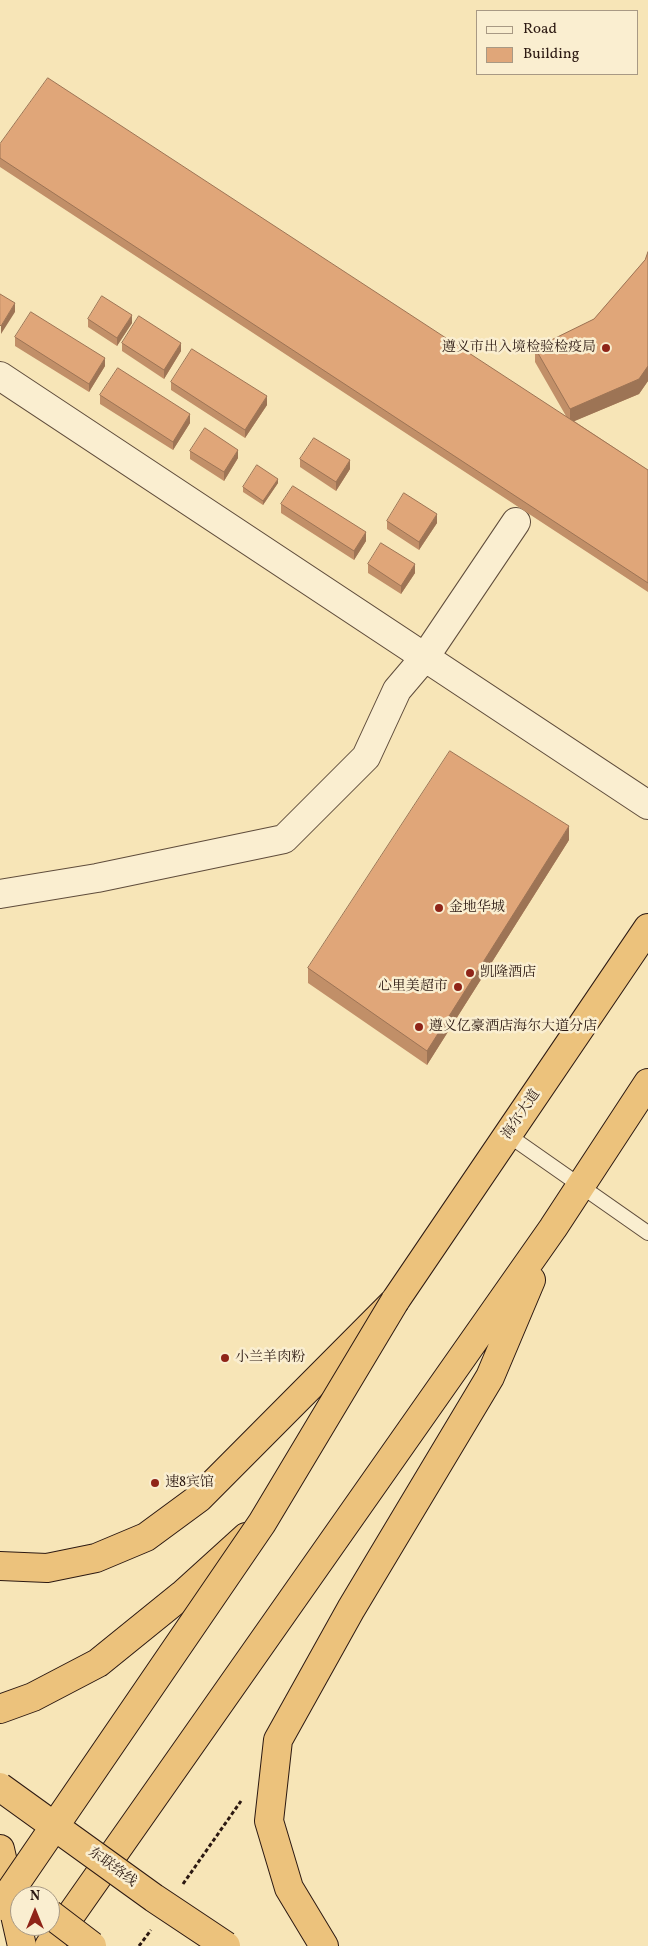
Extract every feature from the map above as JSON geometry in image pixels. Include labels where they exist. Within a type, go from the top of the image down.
[{"type":"highway","name":"海尔大道","points":[[395,1300],[648,928]]},
{"type":"highway","points":[[49,1946],[553,1228],[648,1083]]},
{"type":"highway","points":[[324,1946],[289,1888],[269,1821],[278,1740],[351,1609],[490,1377],[553,1228]]},
{"type":"highway","points":[[0,1906],[262,1523],[395,1300]]},
{"type":"highway","points":[[0,1566],[47,1568],[96,1558],[146,1537],[199,1498],[395,1300]]},
{"type":"highway","points":[[0,1708],[33,1698],[98,1663],[182,1595],[262,1523]]},
{"type":"highway","name":"东联络线","points":[[0,1788],[154,1898],[226,1946]]},
{"type":"highway","points":[[0,1849],[22,1946]]},
{"type":"highway","points":[[0,1876],[13,1886]]},
{"type":"highway","points":[[60,1922],[92,1946]]},
{"type":"street","points":[[0,376],[648,805]]},
{"type":"street","points":[[0,894],[97,878],[284,839],[366,757],[397,690],[425,657],[516,522]]},
{"type":"lane","points":[[508,1135],[648,1233]]},
{"type":"path","points":[[179,1890],[247,1793]]},
{"type":"path","points":[[140,1946],[156,1922]]},
{"type":"building","points":[[48,78],[648,470],[648,583],[0,158],[0,144]]},
{"type":"building","name":"遵义市出入境检验检疫局","points":[[648,252],[648,366],[639,379],[570,409],[535,348],[594,319],[645,260]]},
{"type":"building","points":[[0,294],[15,303],[1,326],[0,325]]},
{"type":"building","points":[[102,296],[132,315],[117,338],[88,319]]},
{"type":"building","points":[[31,312],[105,358],[89,384],[15,337]]},
{"type":"building","points":[[139,316],[181,343],[164,370],[122,343]]},
{"type":"building","points":[[192,349],[267,396],[245,430],[171,382]]},
{"type":"building","points":[[118,368],[190,414],[173,442],[100,395]]},
{"type":"building","points":[[205,428],[238,450],[224,472],[190,451]]},
{"type":"building","points":[[314,438],[350,460],[336,482],[300,459]]},
{"type":"building","points":[[257,465],[278,479],[263,501],[243,487]]},
{"type":"building","points":[[293,486],[366,532],[354,551],[281,504]]},
{"type":"building","points":[[404,493],[437,514],[419,542],[387,521]]},
{"type":"building","points":[[381,543],[415,564],[401,586],[368,564]]},
{"type":"building","points":[[450,751],[569,826],[427,1051],[308,968]]},
{"type":"place","name":"遵义市出入境检验检疫局","points":[[606,348]]},
{"type":"place","name":"金地华城","points":[[439,908]]},
{"type":"place","name":"凯隆酒店","points":[[470,973]]},
{"type":"place","name":"心里美超市","points":[[458,987]]},
{"type":"place","name":"遵义亿豪酒店海尔大道分店","points":[[419,1027]]},
{"type":"place","name":"小兰羊肉粉","points":[[225,1358]]},
{"type":"place","name":"速8宾馆","points":[[155,1483]]}]
